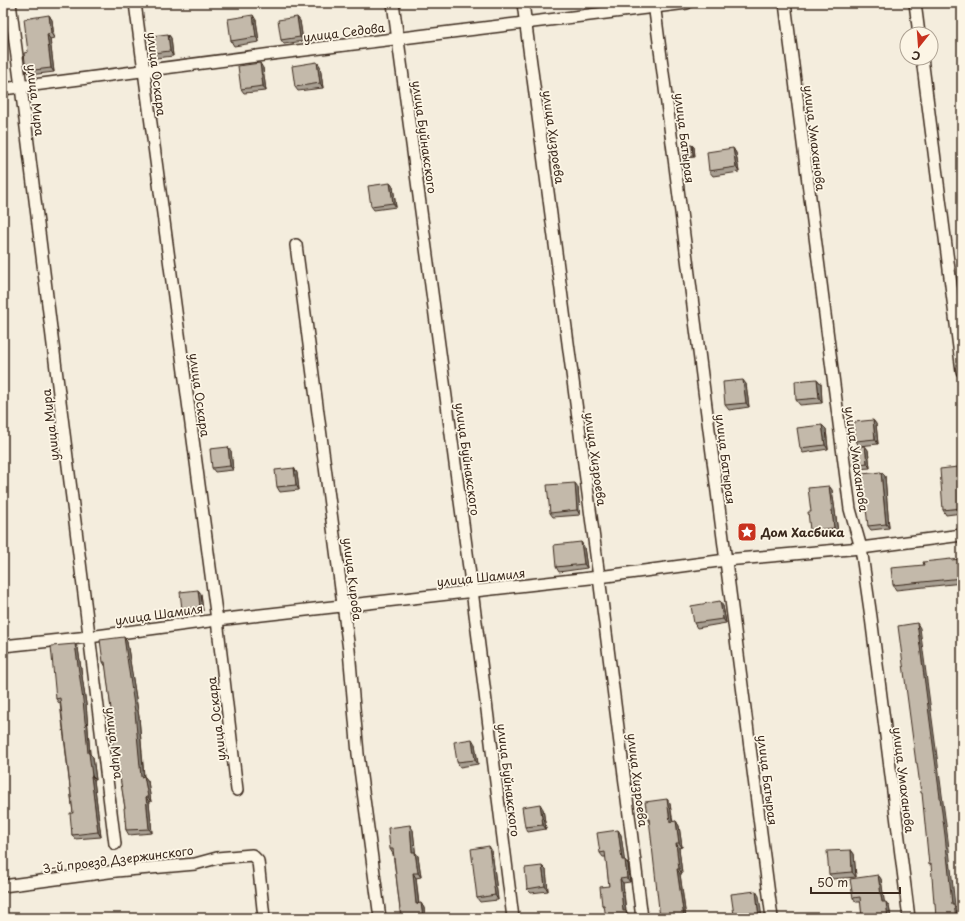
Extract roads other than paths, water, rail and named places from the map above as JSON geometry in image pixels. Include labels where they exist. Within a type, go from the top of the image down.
[{"type":"street","name":"улица Мира","points":[[10,3],[115,844]]},
{"type":"street","name":"улица Оскара","points":[[135,3],[217,620],[237,790]]},
{"type":"street","name":"улица Буйнакского","points":[[393,3],[472,590],[513,918]]},
{"type":"street","name":"улица Хизроева","points":[[523,3],[599,577],[642,918]]},
{"type":"street","name":"улица Седова","points":[[3,89],[526,23],[655,5],[687,3]]},
{"type":"street","name":"улица Умаханова","points":[[785,3],[850,509],[861,548],[871,617],[909,918]]},
{"type":"street","points":[[915,3],[918,26]]},
{"type":"street","name":"улица Батырая","points":[[655,5],[772,918]]},
{"type":"street","points":[[923,66],[962,371]]},
{"type":"street","name":"улица Кирова","points":[[296,245],[349,650],[358,754],[380,918]]},
{"type":"street","name":"улица Шамиля","points":[[3,646],[89,637],[217,620],[472,590],[599,577],[726,560],[861,548],[962,535]]},
{"type":"street","name":"3-й проезд Дзержинского","points":[[3,886],[116,871],[195,864],[217,858],[252,855],[258,861],[264,918]]},
{"type":"place","name":"Дом Хасбика","points":[[747,532]]}]
